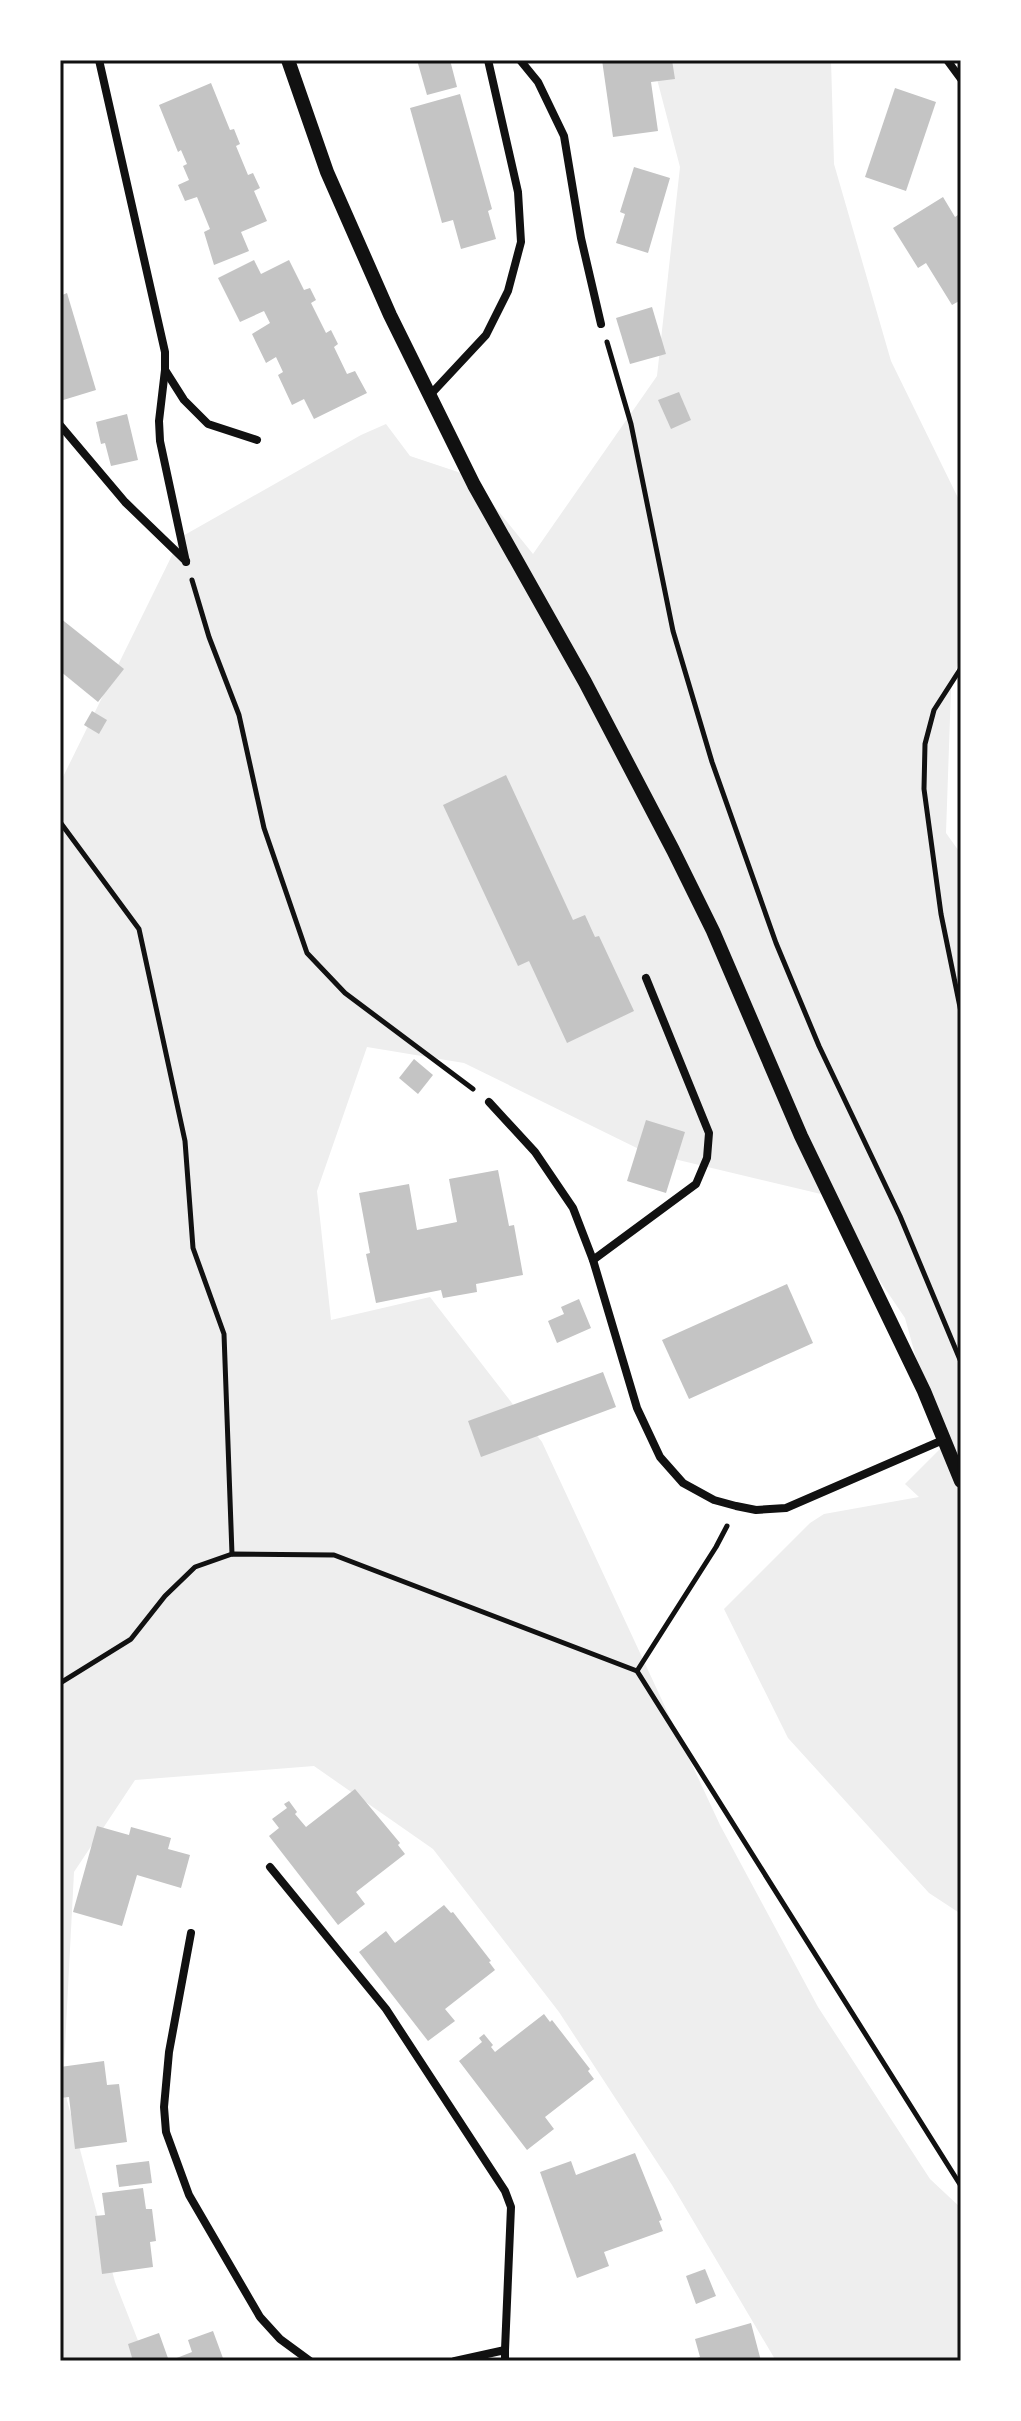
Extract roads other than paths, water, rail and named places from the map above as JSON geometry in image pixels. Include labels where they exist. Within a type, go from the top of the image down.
[{"type":"street","points":[[60,425],[125,502],[186,562],[160,441],[165,352],[99,60]]},
{"type":"street","points":[[288,60],[327,172],[353,234],[474,485],[585,682],[713,931],[801,1136],[924,1391],[961,1481]]},
{"type":"street","points":[[430,395],[486,335],[508,291],[521,242],[518,192],[488,60]]},
{"type":"street","points":[[520,60],[538,82],[564,136],[581,238],[601,324]]},
{"type":"street","points":[[947,60],[961,79]]},
{"type":"street","points":[[165,370],[184,400],[208,424],[257,440]]},
{"type":"street","points":[[593,1260],[696,1184],[707,1158],[709,1133],[646,978]]},
{"type":"street","points":[[489,1102],[535,1152],[573,1208],[593,1260],[637,1408],[660,1457],[683,1483],[714,1500],[736,1506],[756,1510],[786,1508],[943,1440]]},
{"type":"street","points":[[270,1867],[386,2009],[505,2191],[511,2207],[505,2361]]},
{"type":"street","points":[[191,1933],[169,2052],[164,2107],[166,2132],[189,2195],[260,2317],[280,2339],[310,2361]]},
{"type":"street","points":[[455,2361],[505,2350]]}]
